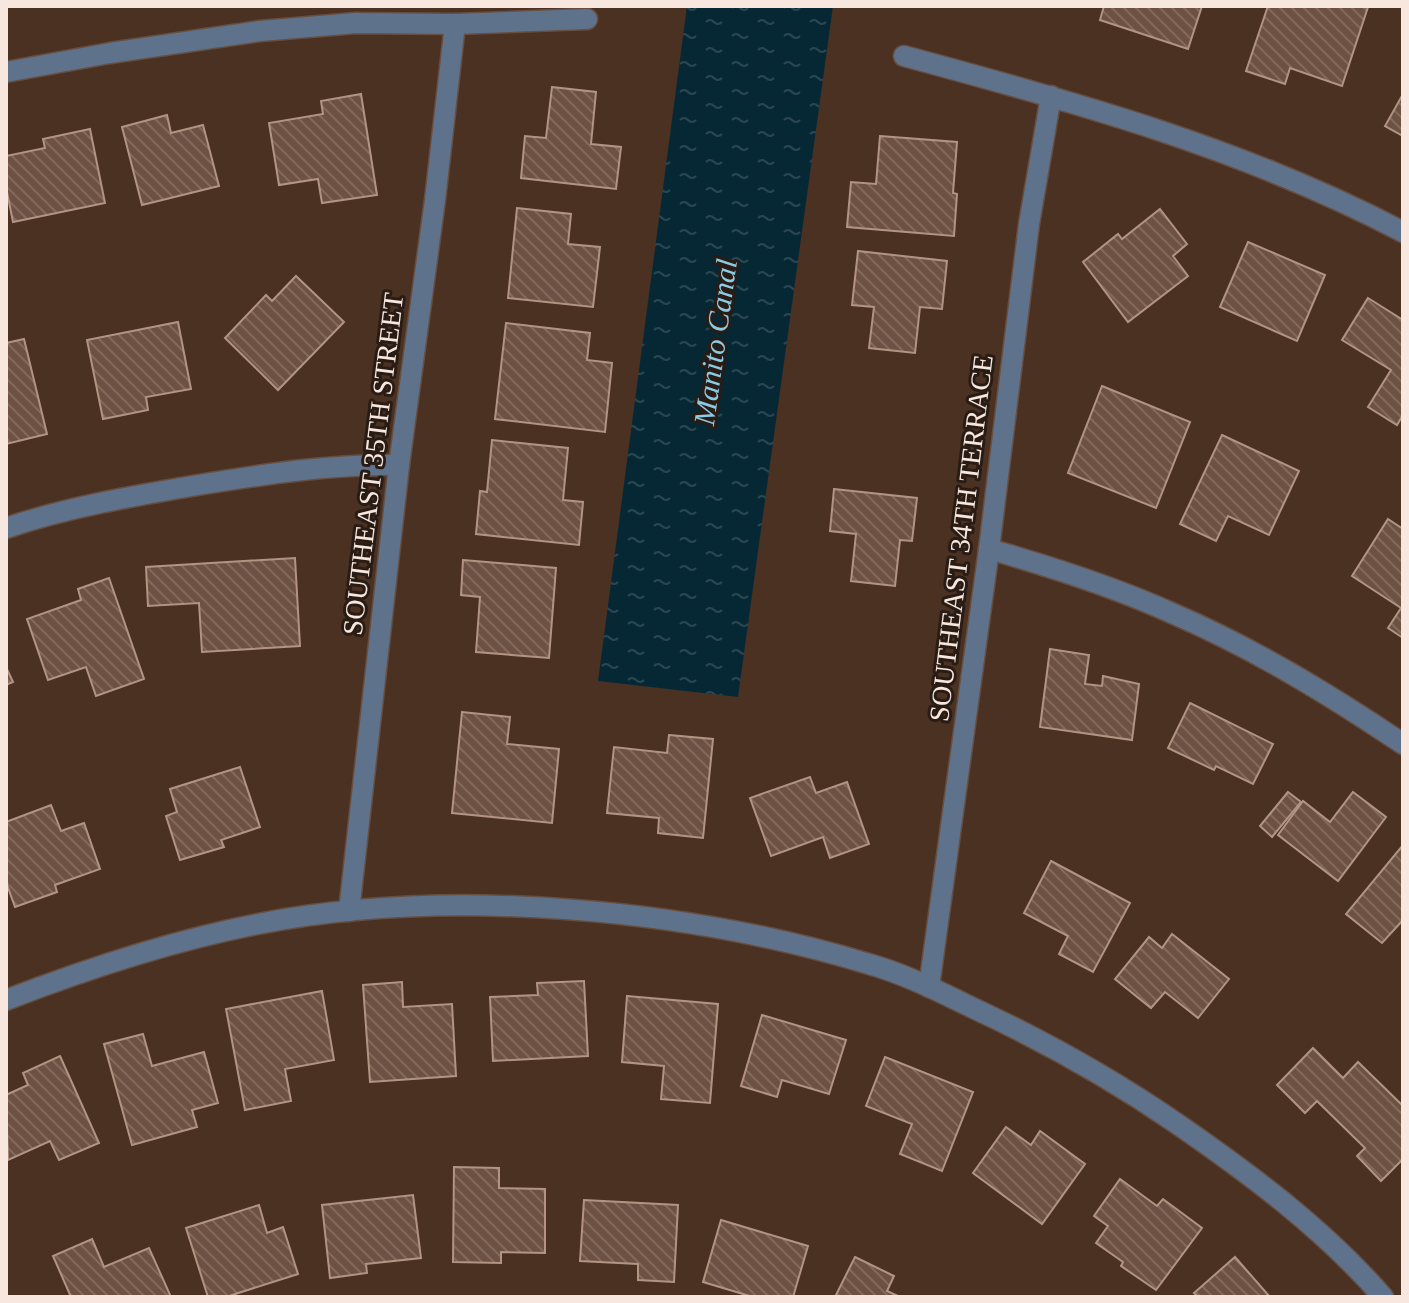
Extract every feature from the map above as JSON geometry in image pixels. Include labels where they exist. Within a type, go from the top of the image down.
[{"type":"street","points":[[6,72],[260,31],[356,23],[455,24],[587,19]]},
{"type":"street","name":"SOUTHEAST 35TH STREET","points":[[349,911],[399,465],[455,24]]},
{"type":"street","points":[[904,56],[1143,124],[1251,163],[1362,210],[1403,232]]},
{"type":"street","name":"SOUTHEAST 34TH TERRACE","points":[[929,987],[989,549],[1029,224],[1051,96]]},
{"type":"street","points":[[6,528],[121,498],[227,480],[347,464],[399,465]]},
{"type":"street","points":[[989,549],[1052,567],[1174,613],[1290,673],[1403,744]]},
{"type":"street","points":[[6,1000],[88,968],[173,943],[261,924],[390,906],[487,906],[584,911],[681,923],[777,941],[871,964],[929,987],[1033,1036],[1132,1092],[1226,1157],[1315,1229],[1357,1267],[1383,1297]]},
{"type":"water","name":"Manito Canal","points":[[687,6],[833,6],[738,697],[598,681]]},
{"type":"building","points":[[1104,6],[1202,6],[1188,49],[1100,20]]},
{"type":"building","points":[[1268,6],[1368,7],[1342,86],[1290,68],[1285,84],[1246,71]]},
{"type":"building","points":[[552,87],[596,92],[591,144],[621,147],[616,189],[521,178],[525,136],[546,138]]},
{"type":"building","points":[[361,94],[377,195],[322,203],[318,179],[279,185],[269,123],[323,114],[321,101]]},
{"type":"building","points":[[1403,94],[1403,136],[1385,126]]},
{"type":"building","points":[[167,115],[171,133],[203,125],[219,186],[142,205],[122,127]]},
{"type":"building","points":[[90,129],[105,203],[13,222],[6,187],[6,156],[45,148],[43,139]]},
{"type":"building","points":[[880,136],[957,142],[954,236],[847,227],[851,182],[876,184]]},
{"type":"building","points":[[517,208],[571,214],[568,244],[600,247],[593,307],[508,298]]},
{"type":"building","points":[[1160,209],[1187,244],[1173,256],[1188,276],[1128,322],[1083,262],[1118,234],[1122,239]]},
{"type":"building","points":[[1248,242],[1325,275],[1297,341],[1220,307]]},
{"type":"building","points":[[858,251],[947,261],[942,309],[920,307],[915,353],[869,348],[874,307],[852,305]]},
{"type":"building","points":[[296,276],[344,322],[278,390],[225,338],[266,295],[272,301]]},
{"type":"building","points":[[1368,298],[1403,320],[1403,415],[1397,425],[1368,407],[1391,370],[1342,340]]},
{"type":"building","points":[[178,322],[191,389],[146,397],[148,410],[103,419],[87,340]]},
{"type":"building","points":[[506,323],[590,333],[587,360],[612,363],[605,432],[495,419]]},
{"type":"building","points":[[24,339],[47,434],[6,444],[6,343]]},
{"type":"building","points":[[1102,386],[1190,422],[1156,508],[1068,473]]},
{"type":"building","points":[[1222,435],[1299,471],[1269,535],[1228,516],[1216,541],[1180,524]]},
{"type":"building","points":[[492,440],[568,448],[563,500],[583,502],[579,545],[476,534],[480,491],[487,492]]},
{"type":"building","points":[[834,489],[917,498],[912,541],[900,540],[895,586],[851,581],[856,534],[830,531]]},
{"type":"building","points":[[1388,519],[1403,529],[1403,638],[1388,628],[1401,608],[1352,576]]},
{"type":"building","points":[[295,558],[300,646],[202,652],[199,603],[148,606],[146,567]]},
{"type":"building","points":[[463,560],[556,568],[549,658],[476,652],[480,597],[461,595]]},
{"type":"building","points":[[109,578],[144,679],[96,696],[86,667],[48,680],[27,619],[81,600],[78,589]]},
{"type":"building","points":[[1050,649],[1089,655],[1085,684],[1102,686],[1103,676],[1139,684],[1132,740],[1040,727]]},
{"type":"building","points":[[6,667],[13,682],[6,685]]},
{"type":"building","points":[[1190,703],[1273,744],[1253,784],[1168,748]]},
{"type":"building","points":[[462,712],[510,717],[507,744],[559,749],[552,823],[452,813]]},
{"type":"building","points":[[669,735],[713,739],[703,838],[658,833],[659,818],[607,813],[614,747],[667,753]]},
{"type":"building","points":[[240,767],[260,827],[221,840],[224,847],[180,860],[166,816],[177,812],[170,789]]},
{"type":"building","points":[[810,777],[816,793],[847,782],[869,844],[830,858],[823,837],[771,856],[750,798]]},
{"type":"building","points":[[1288,792],[1301,802],[1272,837],[1260,826]]},
{"type":"building","points":[[1353,792],[1386,817],[1338,881],[1278,835],[1303,801],[1330,822]]},
{"type":"building","points":[[51,805],[61,831],[84,823],[100,869],[55,885],[57,892],[15,907],[6,882],[6,822]]},
{"type":"building","points":[[1403,845],[1403,920],[1382,943],[1346,914]]},
{"type":"building","points":[[1051,861],[1130,903],[1093,972],[1059,954],[1068,936],[1024,913]]},
{"type":"building","points":[[1172,934],[1229,979],[1198,1018],[1165,992],[1151,1008],[1115,979],[1149,937],[1162,948]]},
{"type":"building","points":[[584,981],[588,1056],[493,1061],[490,997],[538,995],[537,983]]},
{"type":"building","points":[[402,982],[403,1007],[452,1004],[456,1076],[370,1082],[363,985]]},
{"type":"building","points":[[322,991],[334,1060],[285,1069],[291,1101],[245,1110],[226,1009]]},
{"type":"building","points":[[627,996],[718,1004],[710,1103],[661,1099],[664,1066],[622,1062]]},
{"type":"building","points":[[762,1015],[846,1040],[829,1094],[782,1080],[777,1097],[741,1086]]},
{"type":"building","points":[[143,1034],[152,1066],[204,1052],[218,1103],[192,1110],[197,1127],[132,1145],[104,1044]]},
{"type":"building","points":[[1313,1048],[1343,1078],[1358,1062],[1403,1106],[1403,1159],[1381,1181],[1357,1156],[1365,1148],[1317,1101],[1305,1113],[1277,1085]]},
{"type":"building","points":[[60,1056],[99,1143],[59,1160],[50,1141],[8,1160],[6,1095],[28,1085],[23,1073]]},
{"type":"building","points":[[885,1057],[973,1092],[942,1171],[900,1154],[912,1124],[866,1106]]},
{"type":"building","points":[[1006,1127],[1031,1145],[1040,1131],[1085,1164],[1042,1224],[973,1173]]},
{"type":"building","points":[[454,1167],[499,1168],[499,1188],[545,1189],[545,1253],[501,1252],[501,1263],[453,1262]]},
{"type":"building","points":[[1120,1179],[1157,1206],[1163,1199],[1202,1228],[1156,1290],[1121,1266],[1123,1262],[1096,1243],[1108,1226],[1094,1216]]},
{"type":"building","points":[[413,1195],[421,1258],[366,1264],[367,1273],[330,1278],[322,1205]]},
{"type":"building","points":[[584,1200],[678,1205],[674,1282],[638,1280],[638,1264],[580,1261]]},
{"type":"building","points":[[259,1205],[267,1233],[283,1227],[298,1274],[226,1297],[208,1297],[186,1228]]},
{"type":"building","points":[[721,1220],[808,1246],[793,1297],[753,1297],[703,1282]]},
{"type":"building","points":[[92,1239],[104,1267],[149,1248],[171,1297],[71,1297],[53,1256]]},
{"type":"building","points":[[855,1257],[894,1276],[887,1291],[900,1297],[835,1297]]},
{"type":"building","points":[[1235,1257],[1270,1297],[1198,1297],[1194,1293]]}]
